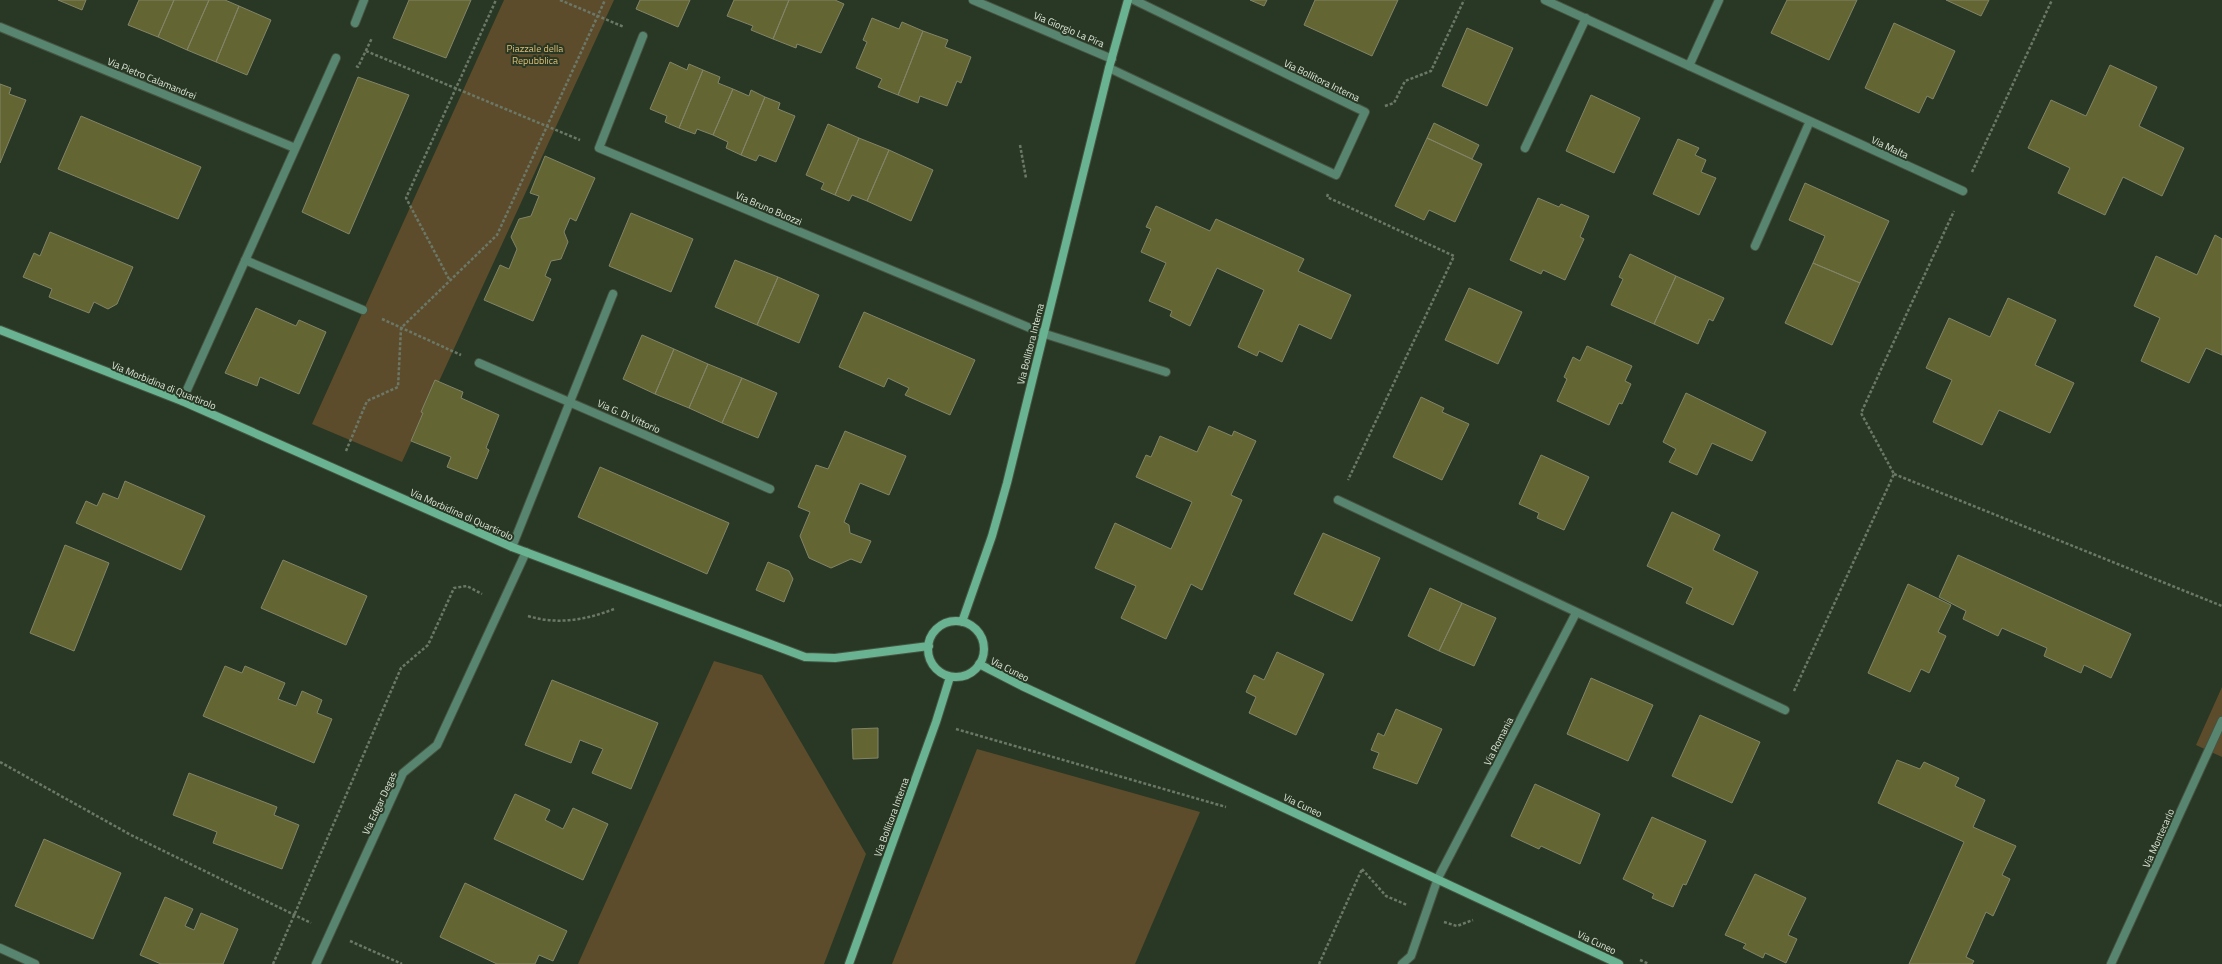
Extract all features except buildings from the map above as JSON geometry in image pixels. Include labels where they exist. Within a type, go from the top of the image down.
[{"type":"street","points":[[354,23],[364,0]]},
{"type":"street","name":"Via Giorgio La Pira","points":[[973,0],[1112,59]]},
{"type":"street","name":"Via Bollitora Interna","points":[[962,622],[1000,506],[1109,68],[1128,0]]},
{"type":"street","name":"Via Bollitora Interna","points":[[1134,0],[1365,112],[1336,175]]},
{"type":"street","name":"Via Malta","points":[[1545,0],[1963,191]]},
{"type":"street","points":[[1689,66],[1719,0]]},
{"type":"street","points":[[1524,148],[1586,18]]},
{"type":"street","name":"Via Pietro Calamandrei","points":[[0,26],[295,148]]},
{"type":"street","points":[[599,148],[643,36]]},
{"type":"street","points":[[182,401],[336,58]]},
{"type":"street","points":[[1109,68],[1336,175]]},
{"type":"street","points":[[1755,246],[1810,121]]},
{"type":"street","name":"Via Bruno Buozzi","points":[[599,148],[1042,333],[1166,372]]},
{"type":"street","points":[[245,260],[363,310]]},
{"type":"street","points":[[512,547],[613,294]]},
{"type":"street","name":"Via Morbidina di Quartirolo","points":[[0,330],[182,401],[512,547],[805,657],[835,658],[929,646]]},
{"type":"street","name":"Via G. Di Vittorio","points":[[479,363],[770,489]]},
{"type":"street","points":[[1338,500],[1785,710]]},
{"type":"street","name":"Via Edgar Degas","points":[[316,964],[403,773],[437,745],[526,552]]},
{"type":"street","name":"Via Romania","points":[[1402,964],[1411,956],[1438,878],[1576,613]]},
{"type":"street","points":[[954,622],[962,622],[969,625],[980,635],[984,650],[979,664],[963,676],[950,677],[936,668],[931,662],[929,646],[930,639],[940,627],[954,622]]},
{"type":"street","name":"Via Cuneo","points":[[979,664],[1022,686],[1438,878],[1619,964]]},
{"type":"street","name":"Via Bollitora Interna","points":[[849,964],[936,722],[950,677]]},
{"type":"street","name":"Via Montecarlo","points":[[2111,964],[2222,721]]},
{"type":"street","points":[[0,948],[35,964]]},
{"type":"path","points":[[449,279],[406,198],[496,0]]},
{"type":"path","points":[[560,0],[620,26]]},
{"type":"path","points":[[338,470],[367,401],[398,386],[401,328],[449,279],[497,235],[605,0]]},
{"type":"path","points":[[1365,112],[1394,103],[1405,81],[1431,71],[1464,0]]},
{"type":"path","points":[[2052,0],[1861,413],[1894,474],[2222,606]]},
{"type":"path","points":[[336,58],[358,67],[374,32],[354,23]]},
{"type":"path","points":[[366,51],[599,148]]},
{"type":"path","points":[[1020,145],[1026,178]]},
{"type":"path","points":[[1336,175],[1326,197],[1454,256],[1338,500]]},
{"type":"path","points":[[363,310],[479,363]]},
{"type":"path","points":[[1785,710],[1894,474]]},
{"type":"path","points":[[274,964],[402,668],[428,645],[454,588],[467,586],[488,597]]},
{"type":"path","points":[[953,728],[1230,808]]},
{"type":"path","points":[[0,762],[132,835],[330,932],[402,964]]},
{"type":"path","points":[[1358,865],[1386,896],[1407,906]]},
{"type":"path","points":[[1319,964],[1362,869]]},
{"type":"green space","name":"Piazzale della Repubblica","points":[[504,0],[614,0],[402,462],[312,424]]},
{"type":"green space","points":[[714,661],[762,675],[866,854],[824,964],[578,964]]},
{"type":"green space","points":[[2222,687],[2222,757],[2196,745]]},
{"type":"green space","points":[[977,749],[1200,812],[1135,964],[892,964]]}]
